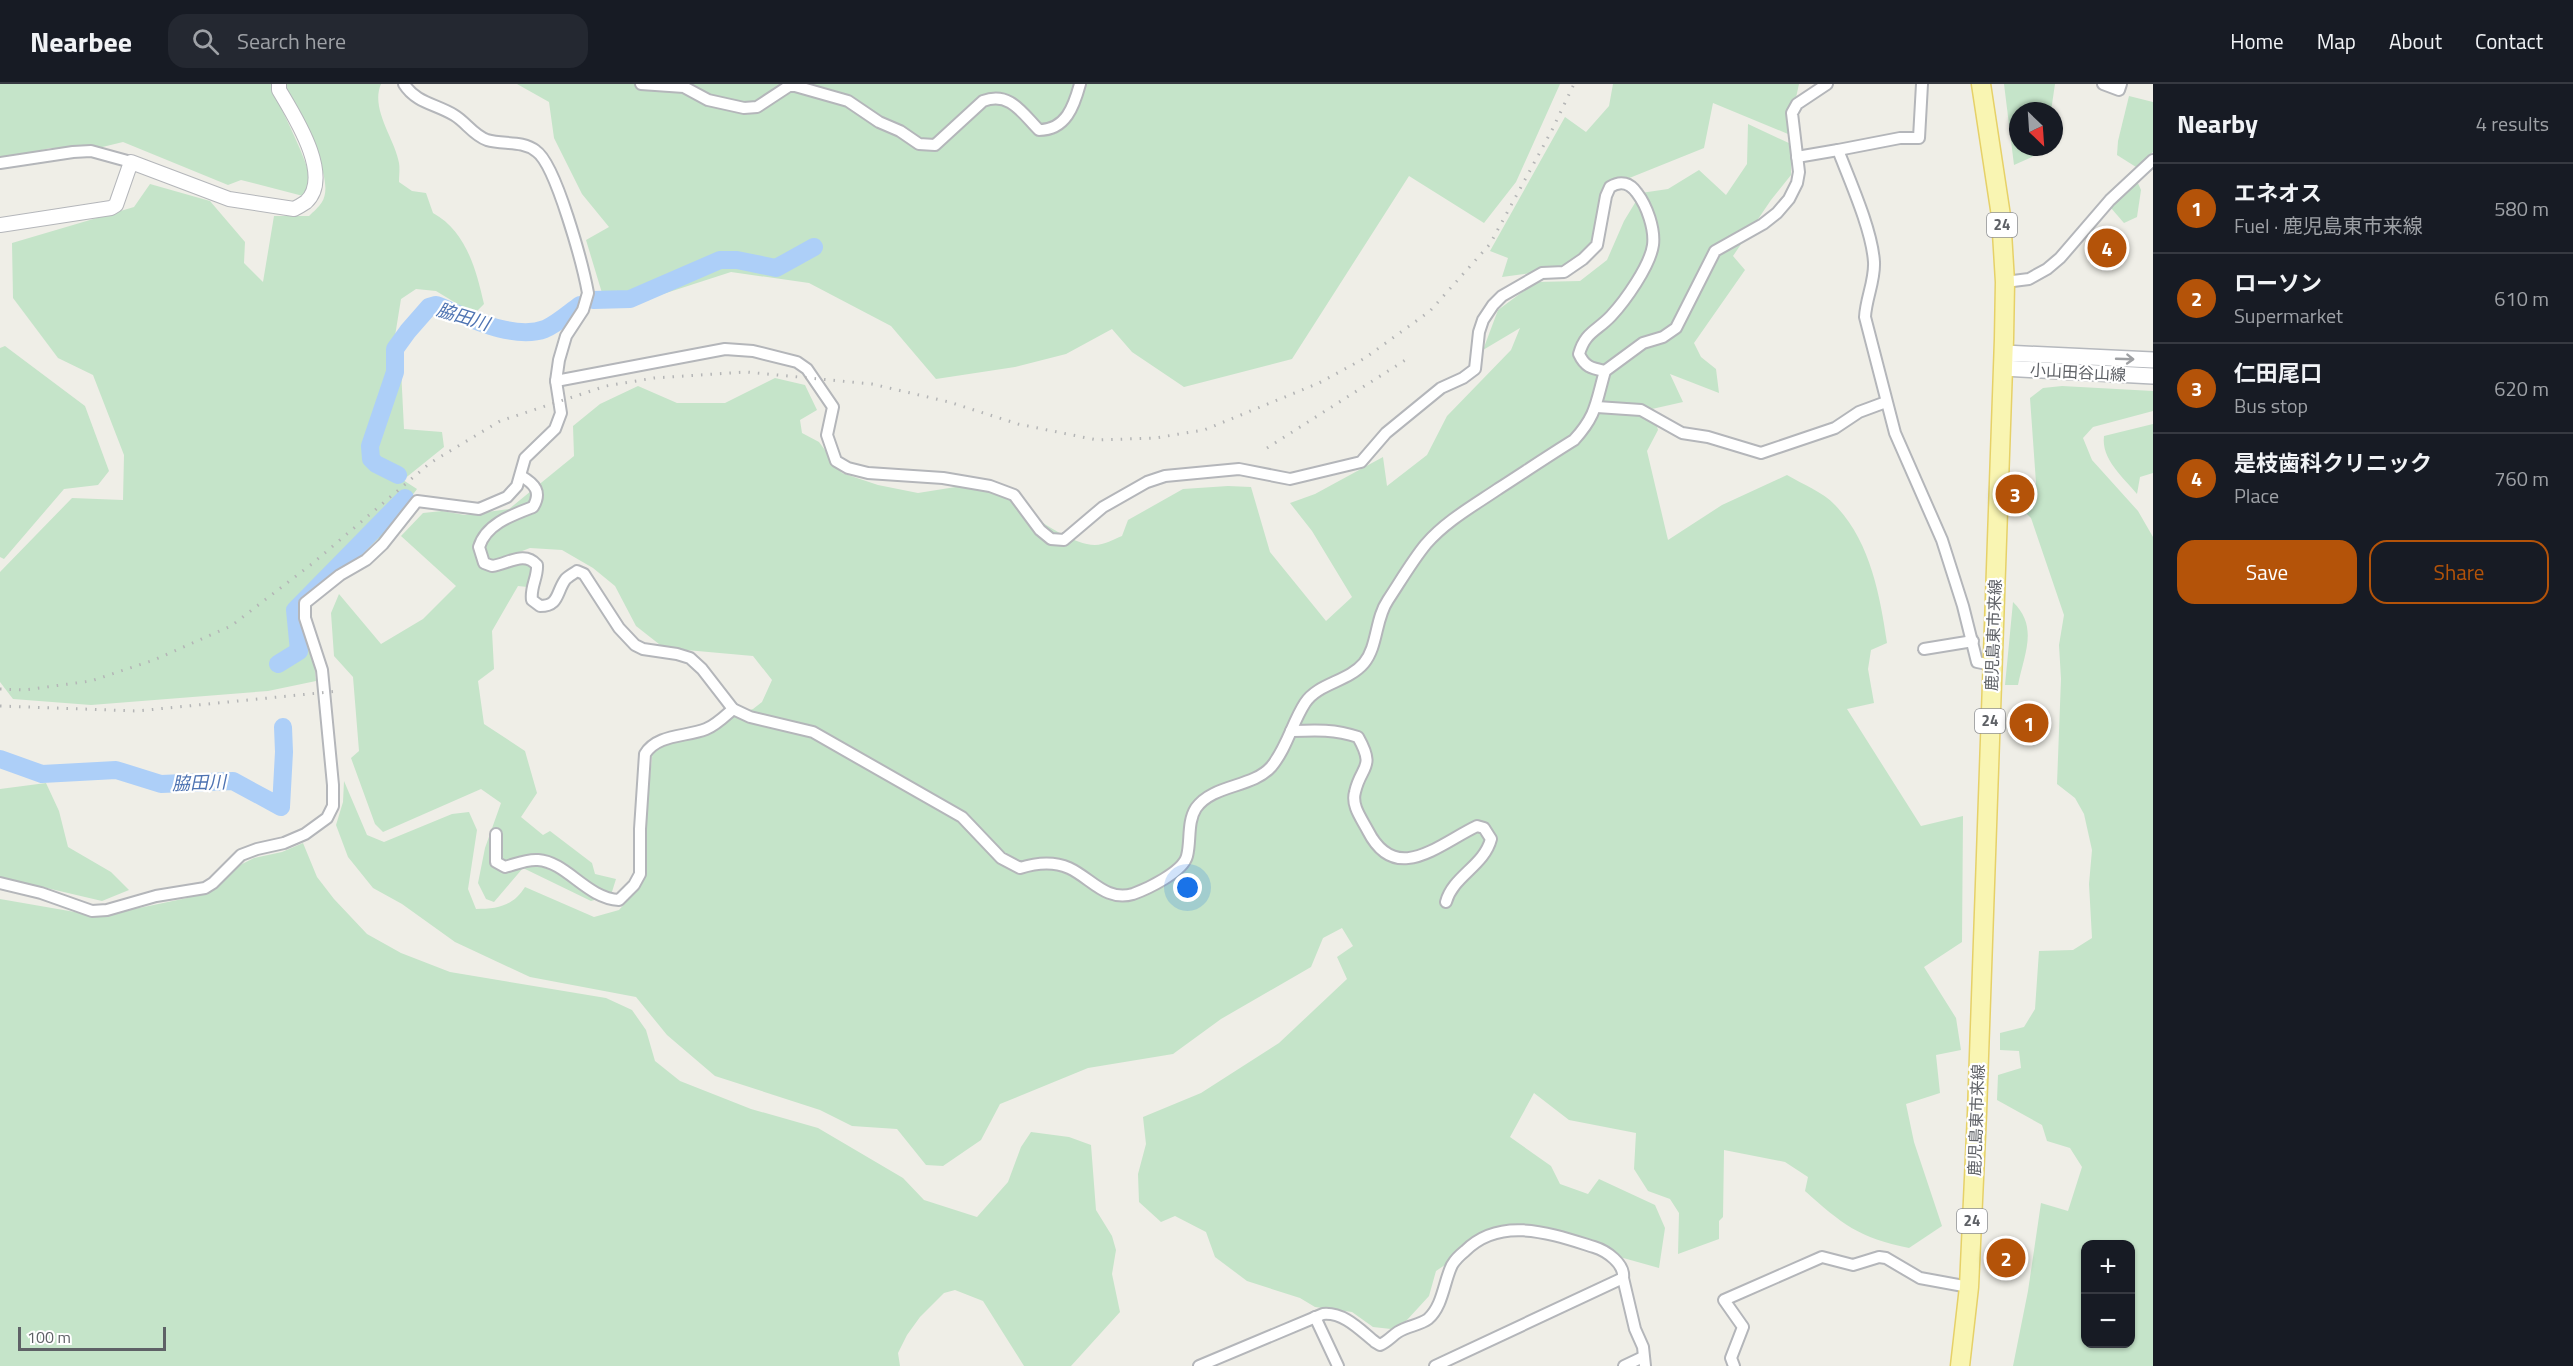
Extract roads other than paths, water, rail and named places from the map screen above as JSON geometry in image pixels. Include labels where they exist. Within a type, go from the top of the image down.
[{"type":"main road","name":"鹿児島東市来線","points":[[1960,1366],[1969,1287],[2005,282],[2001,216],[1993,147],[1981,84]]},
{"type":"main road","name":"小山田谷山線","points":[[2003,361],[2153,360]]},
{"type":"main road","name":"小山田谷山線","points":[[2003,361],[2153,376]]},
{"type":"street","points":[[0,163],[91,151],[131,162],[229,199],[294,209],[307,201],[315,187],[314,168],[306,138],[279,90],[279,84]]},
{"type":"street","points":[[0,883],[41,893],[92,911],[107,910],[156,896],[205,888],[241,855],[285,843],[320,825],[327,818],[333,806],[333,785],[322,670],[305,618],[305,603],[340,575],[366,560],[383,544],[417,501],[479,509],[507,496],[517,486],[525,458],[555,429],[561,413],[556,381],[559,360],[566,336],[583,310],[588,293],[552,173],[537,151],[514,143],[488,140],[477,135],[454,115],[420,100],[409,92],[404,84]]},
{"type":"street","points":[[641,84],[684,87],[708,100],[744,108],[757,107],[789,86],[795,86],[848,101],[879,122],[926,146],[935,145],[983,101],[993,97],[1008,100],[1039,130],[1046,130],[1069,116],[1074,108],[1080,84]]},
{"type":"street","points":[[521,476],[536,486],[537,501],[533,507],[505,519],[484,536],[479,547],[484,563],[492,566],[524,557],[532,559],[537,565],[538,573],[531,592],[532,600],[540,606],[552,604],[556,600],[565,579],[577,572],[584,574],[619,628],[635,645],[643,650],[690,658],[702,669],[733,709],[750,717],[813,732],[962,817],[1001,858],[1020,868],[1037,863],[1067,867],[1088,878],[1106,894],[1131,895],[1152,886],[1183,866],[1196,808],[1220,791],[1257,777],[1270,768],[1282,751],[1304,704],[1312,694],[1352,673],[1365,663],[1383,607],[1425,545],[1467,509],[1574,440],[1588,424],[1597,407],[1605,371],[1643,343],[1663,336],[1676,328],[1715,251],[1778,213],[1789,199],[1797,183],[1799,172],[1792,113],[1797,104],[1827,84]]},
{"type":"street","points":[[1797,157],[1900,138],[1919,138],[1922,84]]},
{"type":"street","points":[[2103,84],[2119,90],[2121,84]]},
{"type":"street","points":[[1838,150],[1862,214],[1874,261],[1873,281],[1866,304],[1865,317],[1895,433],[1942,540],[1977,662],[1992,666]]},
{"type":"street","points":[[2005,282],[2029,279],[2047,269],[2060,258],[2110,200],[2153,160]]},
{"type":"street","points":[[0,225],[111,208],[116,205],[131,162]]},
{"type":"street","points":[[556,381],[725,349],[753,351],[797,362],[807,369],[833,407],[827,435],[836,461],[848,468],[868,473],[943,478],[990,486],[1014,495],[1040,530],[1051,539],[1064,540],[1103,507],[1147,482],[1165,476],[1239,469],[1290,479],[1361,462],[1394,427],[1441,388],[1463,378],[1475,369],[1479,332],[1483,320],[1502,296],[1542,273],[1564,272],[1583,259],[1597,245],[1606,196],[1610,187],[1623,183],[1633,186],[1641,198],[1652,231],[1653,245],[1649,257],[1619,307],[1586,336],[1581,344],[1579,354],[1583,363],[1590,368],[1605,371]]},
{"type":"street","points":[[1597,407],[1624,407],[1641,410],[1682,433],[1708,437],[1761,453],[1835,428],[1858,412],[1886,402]]},
{"type":"street","points":[[1924,649],[1972,641]]},
{"type":"street","points":[[496,834],[496,862],[505,867],[524,862],[546,861],[598,896],[619,900],[634,885],[640,874],[640,829],[645,754],[658,742],[712,726],[733,709]]},
{"type":"street","points":[[1292,731],[1322,729],[1340,731],[1358,737],[1365,749],[1367,760],[1365,771],[1355,792],[1355,806],[1375,845],[1386,855],[1400,858],[1421,856],[1477,826],[1484,828],[1491,839],[1489,845],[1482,858],[1448,892],[1446,902]]},
{"type":"street","points":[[1199,1366],[1315,1317],[1332,1313],[1345,1318],[1380,1345],[1398,1332],[1428,1319],[1439,1302],[1453,1263],[1471,1245],[1504,1230],[1524,1230],[1554,1235],[1602,1250],[1618,1262],[1624,1273],[1623,1278],[1635,1329],[1643,1347],[1644,1361],[1624,1366]]},
{"type":"street","points":[[1734,1366],[1731,1358],[1743,1327],[1724,1300],[1822,1257],[1853,1265],[1879,1257],[1886,1258],[1920,1278],[1969,1287]]},
{"type":"street","points":[[1435,1366],[1623,1278]]},
{"type":"street","points":[[1315,1317],[1338,1366]]},
{"type":"waterway","name":"脇田川","points":[[593,300],[630,299],[720,260],[737,260],[776,268],[814,247]]},
{"type":"waterway","name":"脇田川","points":[[398,475],[371,459],[370,446],[395,372],[395,349],[429,307],[436,305],[504,330],[532,332],[549,327],[580,305]]},
{"type":"waterway","name":"脇田川","points":[[278,664],[299,651],[295,610],[405,498]]},
{"type":"waterway","name":"脇田川","points":[[0,759],[42,774],[116,770],[161,784],[233,781],[281,807],[283,727]]},
{"type":"railway","points":[[0,689],[24,690],[91,681],[154,660],[231,626],[313,563],[430,463],[500,421],[606,386],[654,378],[746,372],[872,384],[949,402],[1018,424],[1097,440],[1155,438],[1204,430],[1319,383],[1365,358],[1430,311],[1490,244],[1552,130],[1574,84]]},
{"type":"railway","points":[[1267,448],[1407,359]]},
{"type":"railway","points":[[0,706],[137,711],[339,691]]},
{"type":"place","name":"是枝歯科クリニック","points":[[2107,248]]},
{"type":"place","name":"仁田尾口","points":[[2015,494]]},
{"type":"place","name":"エネオス","points":[[2029,723]]},
{"type":"place","name":"ローソン","points":[[2006,1258]]}]
